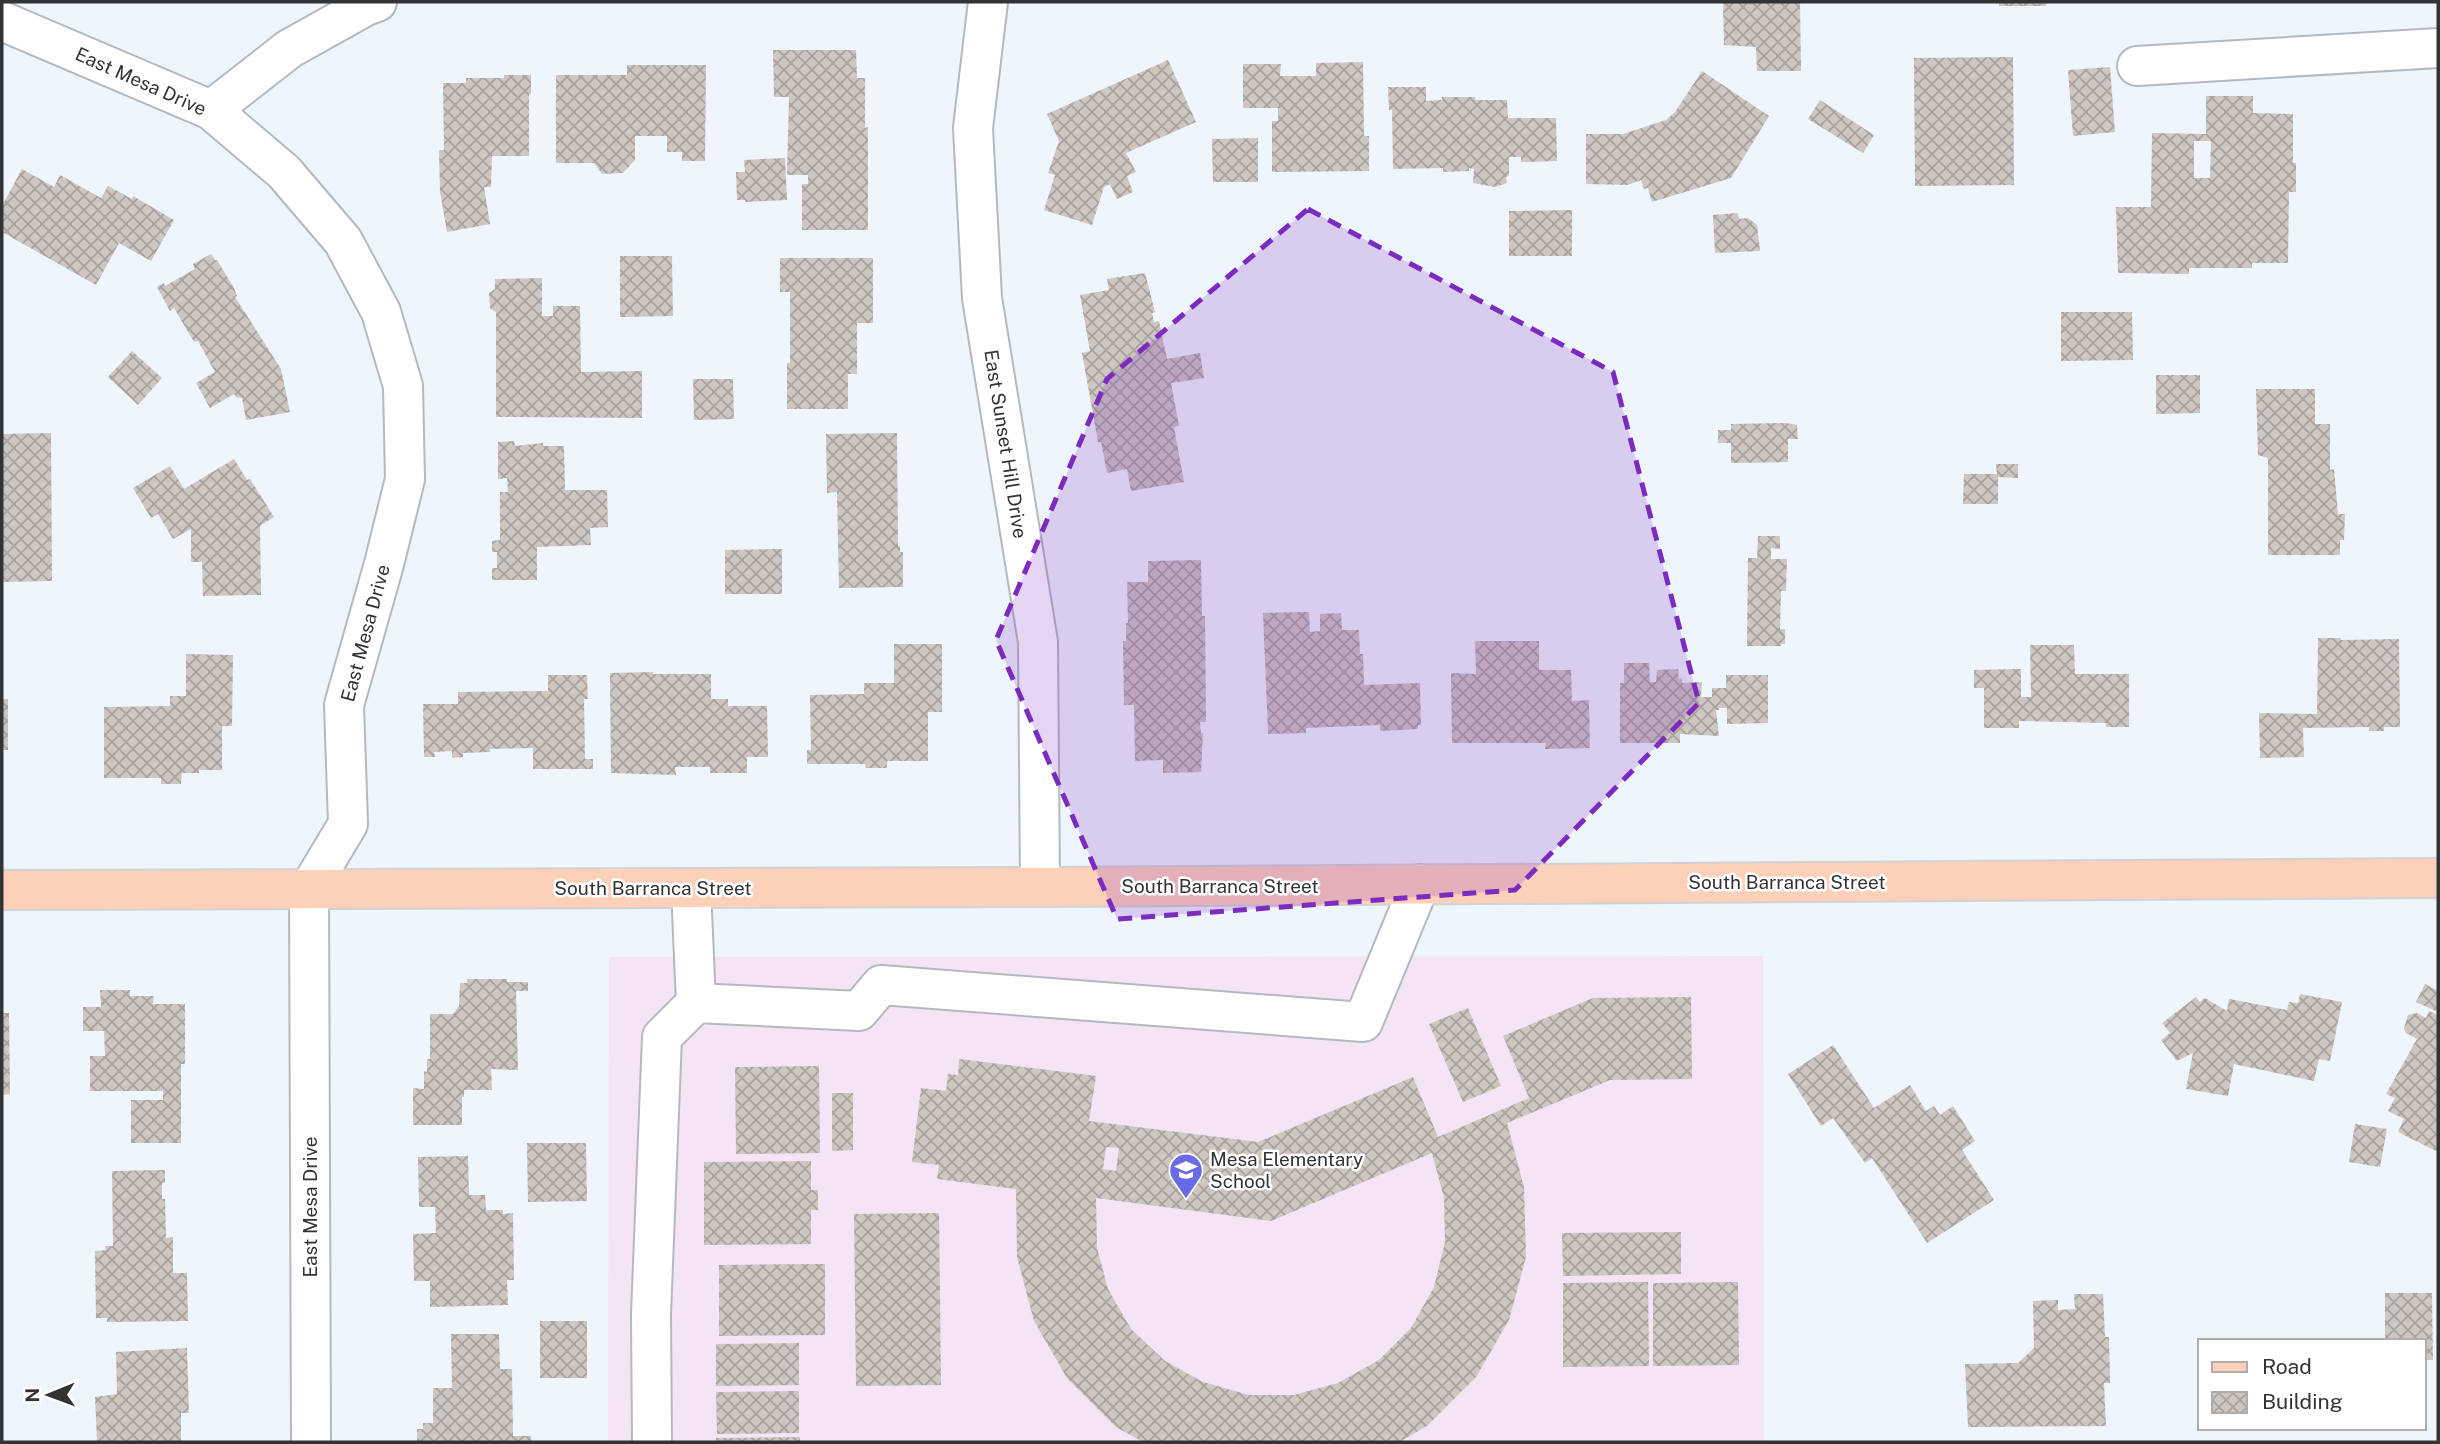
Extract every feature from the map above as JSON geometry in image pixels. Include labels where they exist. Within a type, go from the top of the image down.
[{"type":"main road","name":"South Barranca Street","points":[[2,890],[1040,887],[2438,878]]},
{"type":"street","points":[[211,110],[289,50],[377,2]]},
{"type":"street","name":"East Sunset Hill Drive","points":[[988,2],[973,128],[982,298],[1038,642],[1040,887]]},
{"type":"street","name":"East Mesa Drive","points":[[2,21],[211,110],[284,172],[343,241],[381,312],[403,386],[405,479],[344,705],[348,824],[309,889],[311,1442]]},
{"type":"street","points":[[2137,66],[2438,48]]},
{"type":"street","points":[[696,1003],[859,1011],[881,985],[1363,1022],[1420,884]]},
{"type":"street","points":[[652,1442],[651,1314],[662,1037],[696,1003],[691,888]]},
{"type":"highlighted area","points":[[1308,209],[1613,372],[1699,703],[1515,890],[1117,919],[996,640],[1107,379]]},
{"type":"shaded area","name":"Mesa Elementary School","points":[[1763,956],[1764,1442],[608,1442],[609,957]]},
{"type":"building","points":[[1723,2],[1800,2],[1801,71],[1757,71],[1756,47],[1724,45]]},
{"type":"building","points":[[1999,2],[2046,2],[2046,6],[1999,6]]},
{"type":"building","points":[[773,50],[856,50],[857,78],[865,78],[868,230],[802,230],[802,184],[808,184],[808,175],[787,175],[789,97],[774,97]]},
{"type":"building","points":[[2013,57],[2014,185],[1915,186],[1914,58]]},
{"type":"building","points":[[1168,60],[1196,122],[1126,153],[1136,172],[1127,176],[1133,192],[1117,199],[1110,184],[1104,187],[1092,225],[1044,210],[1055,175],[1048,173],[1059,141],[1047,114]]},
{"type":"building","points":[[1363,62],[1364,136],[1369,136],[1369,171],[1272,172],[1272,121],[1278,121],[1278,108],[1243,108],[1243,64],[1281,64],[1280,76],[1316,76],[1316,63]]},
{"type":"building","points":[[627,65],[706,65],[705,161],[682,161],[682,152],[667,152],[667,136],[635,136],[635,160],[623,173],[602,174],[594,163],[556,163],[556,75],[627,75]]},
{"type":"building","points":[[2110,67],[2115,132],[2073,136],[2068,70]]},
{"type":"building","points":[[1702,71],[1769,116],[1731,178],[1652,202],[1648,188],[1644,189],[1641,180],[1628,185],[1586,184],[1586,134],[1623,134],[1666,120],[1675,112]]},
{"type":"building","points":[[504,75],[531,75],[529,156],[492,156],[491,187],[484,187],[490,224],[447,232],[440,192],[439,150],[444,150],[443,83],[466,83],[466,78],[504,78]]},
{"type":"building","points":[[1388,87],[1426,87],[1426,101],[1442,100],[1442,97],[1507,100],[1508,118],[1556,118],[1557,161],[1521,162],[1521,157],[1509,157],[1507,183],[1495,187],[1473,183],[1474,169],[1469,168],[1469,171],[1443,172],[1443,168],[1393,169],[1392,110],[1389,110]]},
{"type":"building","points":[[2206,96],[2253,96],[2253,113],[2293,114],[2296,192],[2289,192],[2288,263],[2252,263],[2252,268],[2189,268],[2189,274],[2118,273],[2116,207],[2151,207],[2152,133],[2206,134]],"holes":[[[2194,141],[2211,141],[2210,178],[2194,178]]]},
{"type":"building","points":[[1820,100],[1874,135],[1863,153],[1808,119]]},
{"type":"building","points":[[1258,138],[1258,182],[1213,182],[1212,139]]},
{"type":"building","points":[[785,158],[787,200],[737,200],[736,172],[745,172],[744,160]]},
{"type":"building","points":[[22,169],[54,187],[60,175],[101,198],[108,186],[132,199],[133,196],[174,220],[151,261],[119,243],[96,285],[2,232],[2,206]]},
{"type":"building","points":[[1572,210],[1572,256],[1509,256],[1509,211]]},
{"type":"building","points":[[1738,213],[1739,219],[1748,218],[1757,225],[1760,251],[1715,253],[1713,215]]},
{"type":"building","points":[[211,254],[281,369],[290,412],[246,420],[242,398],[234,394],[210,408],[196,383],[215,372],[198,341],[194,342],[174,308],[170,311],[157,287],[164,283],[165,286],[195,269],[193,264]]},
{"type":"building","points":[[620,256],[672,256],[673,316],[620,317]]},
{"type":"building","points":[[780,258],[873,258],[873,323],[857,323],[857,374],[848,374],[848,409],[787,409],[790,292],[780,292]]},
{"type":"building","points":[[1145,273],[1155,312],[1152,313],[1154,322],[1159,321],[1167,359],[1200,353],[1204,378],[1171,383],[1179,426],[1174,427],[1184,482],[1131,491],[1127,469],[1107,473],[1101,442],[1098,442],[1082,353],[1090,351],[1080,295],[1109,290],[1107,279]]},
{"type":"building","points":[[542,278],[542,316],[553,316],[553,306],[580,306],[581,372],[642,371],[642,418],[496,417],[496,312],[490,308],[489,293],[495,289],[495,279]]},
{"type":"building","points":[[2061,312],[2132,312],[2133,360],[2061,361]]},
{"type":"building","points":[[132,351],[162,378],[138,405],[108,377]]},
{"type":"building","points":[[2156,375],[2200,375],[2200,413],[2156,414]]},
{"type":"building","points":[[693,379],[733,379],[734,419],[694,420]]},
{"type":"building","points":[[2256,389],[2315,389],[2315,424],[2330,424],[2330,470],[2334,469],[2338,514],[2345,514],[2344,540],[2340,540],[2340,555],[2268,555],[2268,458],[2258,455]]},
{"type":"building","points":[[1731,424],[1797,425],[1798,439],[1788,439],[1788,462],[1731,463],[1731,443],[1718,443],[1718,430],[1731,430]]},
{"type":"building","points":[[51,433],[52,581],[2,582],[2,434]]},
{"type":"building","points":[[897,433],[898,546],[900,552],[903,552],[903,587],[839,588],[837,492],[827,493],[826,434]]},
{"type":"building","points":[[514,441],[515,446],[543,443],[543,446],[564,446],[565,490],[607,490],[608,527],[590,528],[591,545],[537,547],[537,580],[492,580],[492,568],[497,568],[497,552],[492,552],[492,541],[500,540],[500,492],[508,492],[507,478],[498,479],[498,442]]},
{"type":"building","points":[[234,459],[274,517],[260,526],[261,595],[203,596],[202,562],[191,562],[191,529],[173,539],[158,514],[151,518],[133,488],[170,466],[184,489]]},
{"type":"building","points":[[1996,464],[2018,464],[2018,478],[1998,477],[1998,504],[1963,504],[1964,474],[1997,474]]},
{"type":"building","points":[[1758,536],[1780,536],[1780,549],[1771,548],[1771,559],[1787,559],[1786,591],[1781,591],[1780,629],[1785,629],[1785,644],[1781,646],[1747,646],[1748,558],[1757,558]]},
{"type":"building","points":[[782,549],[782,594],[725,594],[725,550]]},
{"type":"building","points":[[1201,560],[1202,616],[1205,616],[1206,722],[1200,722],[1203,733],[1201,772],[1163,773],[1163,760],[1135,761],[1134,705],[1124,705],[1123,641],[1126,641],[1128,623],[1127,582],[1148,582],[1148,561]]},
{"type":"building","points":[[1309,612],[1310,632],[1320,631],[1320,614],[1341,613],[1342,630],[1359,630],[1364,685],[1420,683],[1421,725],[1418,725],[1418,729],[1380,731],[1380,725],[1306,728],[1306,733],[1268,734],[1263,613]]},
{"type":"building","points":[[2318,638],[2399,639],[2400,727],[2384,727],[2384,731],[2369,731],[2369,727],[2303,728],[2304,757],[2260,758],[2259,713],[2317,714]]},
{"type":"building","points":[[1475,641],[1539,641],[1539,670],[1571,670],[1572,701],[1589,700],[1590,748],[1545,749],[1546,743],[1452,743],[1451,673],[1476,674]]},
{"type":"building","points":[[894,644],[942,644],[942,712],[928,712],[928,761],[887,761],[887,768],[866,768],[865,764],[807,764],[807,750],[811,750],[810,695],[864,694],[864,683],[894,683]]},
{"type":"building","points":[[2030,645],[2074,645],[2075,674],[2129,674],[2129,727],[2106,727],[2106,723],[2019,721],[2019,728],[1984,728],[1984,688],[1974,688],[1974,670],[2021,669],[2021,697],[2031,697]]},
{"type":"building","points":[[186,654],[233,655],[232,726],[222,726],[222,770],[182,773],[181,784],[161,784],[161,778],[104,778],[104,707],[170,706],[170,696],[186,696]]},
{"type":"building","points":[[1624,663],[1649,663],[1650,682],[1656,682],[1657,670],[1678,669],[1682,683],[1702,682],[1701,697],[1712,697],[1712,688],[1726,688],[1726,675],[1768,675],[1768,723],[1727,724],[1727,708],[1719,708],[1716,710],[1719,736],[1680,734],[1680,743],[1620,743],[1620,683],[1624,683]]},
{"type":"building","points":[[610,673],[711,674],[711,699],[728,699],[728,706],[767,706],[768,757],[747,757],[747,773],[710,773],[710,767],[675,767],[676,775],[611,773]]},
{"type":"building","points":[[548,675],[587,675],[588,699],[584,699],[585,759],[593,759],[593,769],[533,769],[533,748],[490,749],[490,752],[463,753],[463,757],[452,758],[452,751],[434,752],[435,757],[424,757],[423,704],[458,704],[458,692],[548,691]]},
{"type":"building","points":[[2,699],[8,699],[8,750],[2,750]]},
{"type":"building","points":[[467,979],[528,982],[528,991],[516,991],[518,1070],[491,1069],[492,1090],[464,1090],[462,1125],[413,1125],[413,1088],[424,1089],[424,1071],[427,1072],[427,1059],[430,1059],[430,1014],[453,1014],[459,1006],[460,983],[467,983]]},
{"type":"building","points":[[2425,984],[2438,991],[2438,1012],[2416,1002]]},
{"type":"building","points":[[100,990],[130,990],[130,996],[154,996],[153,1004],[185,1004],[185,1064],[181,1064],[181,1143],[131,1143],[131,1100],[163,1100],[163,1091],[90,1091],[90,1056],[105,1056],[104,1031],[83,1031],[83,1007],[101,1007]]},
{"type":"building","points":[[2300,994],[2342,1002],[2330,1061],[2319,1059],[2314,1081],[2234,1064],[2228,1096],[2186,1089],[2193,1053],[2177,1061],[2161,1040],[2170,1033],[2162,1023],[2196,997],[2200,1002],[2205,998],[2227,1011],[2229,999],[2287,1010],[2289,1002],[2298,1003]]},
{"type":"building","points":[[1691,997],[1692,1079],[1610,1080],[1507,1123],[1524,1187],[1526,1257],[1509,1320],[1476,1377],[1427,1426],[1399,1442],[1143,1442],[1116,1427],[1067,1378],[1034,1321],[1017,1257],[1016,1189],[937,1179],[939,1165],[912,1162],[921,1088],[946,1091],[948,1074],[958,1075],[959,1059],[1096,1076],[1089,1121],[1258,1142],[1413,1077],[1438,1137],[1529,1098],[1503,1036],[1593,998]],"holes":[[[1106,1147],[1119,1148],[1116,1171],[1103,1169]],[[1432,1153],[1444,1198],[1445,1242],[1434,1287],[1411,1328],[1379,1360],[1338,1383],[1294,1395],[1249,1395],[1203,1382],[1165,1361],[1131,1329],[1108,1289],[1097,1248],[1096,1198],[1271,1221]]]},
{"type":"building","points":[[1468,1008],[1501,1086],[1463,1102],[1429,1024]]},
{"type":"building","points":[[2429,1011],[2438,1015],[2438,1152],[2398,1132],[2404,1119],[2388,1111],[2395,1098],[2386,1094],[2417,1039],[2406,1033],[2404,1028],[2408,1015],[2417,1013],[2426,1018]]},
{"type":"building","points":[[2,1013],[9,1013],[10,1094],[2,1095]]},
{"type":"building","points":[[1833,1045],[1874,1108],[1910,1085],[1926,1111],[1934,1106],[1940,1115],[1953,1106],[1975,1141],[1962,1150],[1994,1200],[1927,1243],[1872,1158],[1865,1163],[1833,1118],[1821,1126],[1788,1074]]},
{"type":"building","points":[[819,1066],[820,1153],[736,1154],[735,1067]]},
{"type":"building","points":[[832,1093],[853,1093],[853,1150],[832,1151]]},
{"type":"building","points":[[2355,1124],[2387,1129],[2380,1167],[2349,1162]]},
{"type":"building","points":[[527,1143],[586,1143],[587,1201],[528,1202]]},
{"type":"building","points":[[468,1156],[469,1195],[485,1195],[486,1210],[513,1213],[514,1280],[507,1280],[508,1305],[430,1307],[430,1281],[414,1281],[413,1234],[436,1233],[435,1207],[419,1207],[418,1157]]},
{"type":"building","points":[[811,1161],[811,1190],[818,1190],[818,1210],[811,1210],[811,1244],[704,1245],[704,1162]]},
{"type":"building","points":[[165,1170],[162,1199],[165,1199],[166,1238],[173,1237],[173,1273],[187,1273],[188,1321],[107,1322],[107,1318],[96,1318],[95,1251],[106,1250],[105,1246],[113,1246],[112,1171]]},
{"type":"building","points":[[939,1213],[941,1385],[856,1386],[854,1214]]},
{"type":"building","points":[[1681,1232],[1681,1274],[1563,1276],[1562,1233]]},
{"type":"building","points":[[825,1264],[825,1335],[719,1336],[719,1265]]},
{"type":"building","points":[[1648,1282],[1649,1366],[1563,1367],[1563,1283]]},
{"type":"building","points":[[1738,1282],[1739,1365],[1653,1366],[1653,1283]]},
{"type":"building","points":[[2385,1293],[2432,1293],[2433,1360],[2426,1360],[2426,1339],[2385,1339]]},
{"type":"building","points":[[2074,1294],[2103,1294],[2105,1337],[2109,1337],[2110,1383],[2104,1383],[2106,1426],[1968,1427],[1965,1364],[2018,1363],[2034,1348],[2033,1301],[2058,1300],[2058,1310],[2075,1309]]},
{"type":"building","points":[[540,1321],[587,1321],[587,1378],[540,1378]]},
{"type":"building","points":[[451,1334],[499,1334],[500,1369],[512,1369],[513,1436],[531,1436],[531,1442],[417,1442],[417,1429],[423,1429],[423,1423],[433,1423],[433,1388],[452,1388]]},
{"type":"building","points":[[799,1343],[799,1385],[716,1386],[716,1344]]},
{"type":"building","points":[[187,1348],[189,1413],[181,1413],[181,1442],[97,1441],[95,1397],[117,1394],[116,1352]]},
{"type":"building","points":[[799,1391],[799,1433],[717,1434],[716,1392]]},
{"type":"building","points":[[800,1437],[800,1442],[716,1442],[716,1438]]},
{"type":"place","name":"Mesa Elementary School","points":[[1186,1200]]}]
